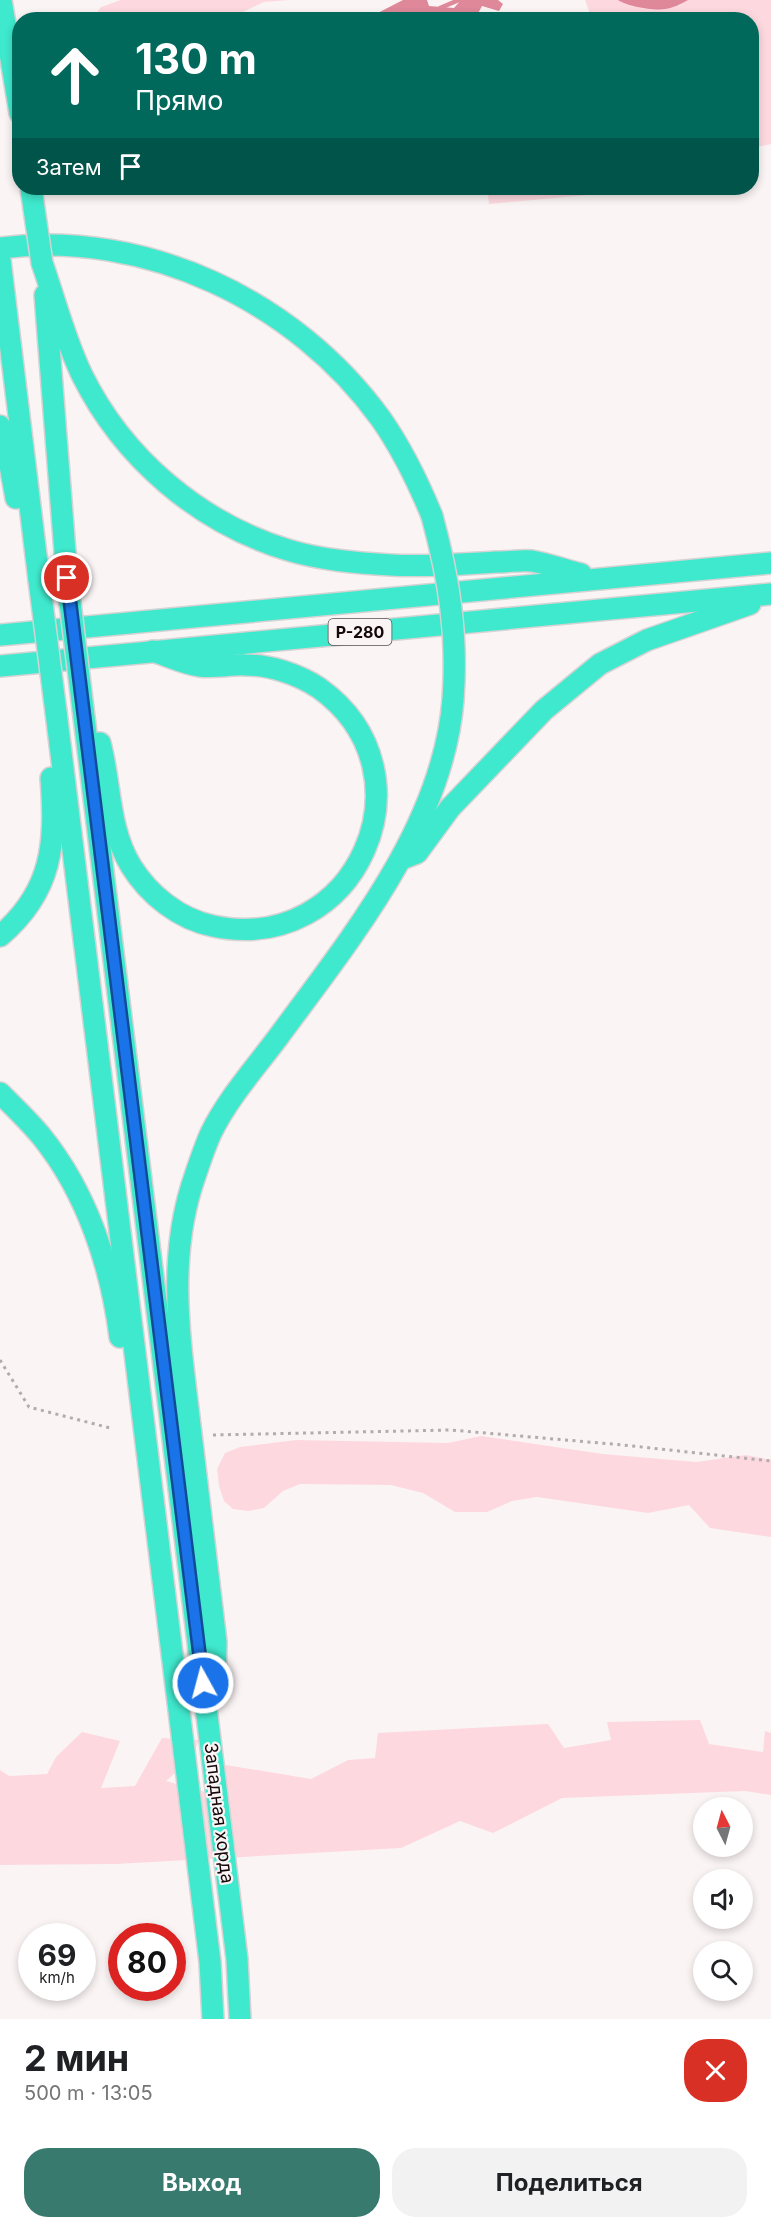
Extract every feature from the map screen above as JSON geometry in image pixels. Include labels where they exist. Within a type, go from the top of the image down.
[{"type":"highway","points":[[2,0],[12,62]]},
{"type":"highway","points":[[32,195],[42,263],[68,341],[82,374],[105,415],[148,467],[201,510],[240,532],[288,550],[323,558],[395,566],[532,561],[596,578]]},
{"type":"highway","points":[[0,259],[59,246],[95,249],[165,263],[207,279],[264,309],[310,342],[368,403],[400,449],[432,516],[446,570],[453,613],[455,666],[453,700],[443,756],[427,804],[401,859],[361,920],[212,1131],[194,1177],[181,1223],[177,1266],[177,1320],[216,1642],[215,1777]]},
{"type":"highway","name":"Западная хорда","points":[[0,259],[210,1962],[213,2019]]},
{"type":"highway","name":"Западная хорда","points":[[42,263],[67,578],[237,1959],[240,2019]]},
{"type":"highway","points":[[0,426],[7,449],[22,534],[38,573]]},
{"type":"highway","name":"Р-280","points":[[6,631],[771,563]]},
{"type":"highway","points":[[401,859],[417,853],[450,808],[544,710],[600,664],[647,640],[771,595]]},
{"type":"highway","name":"Р-280","points":[[0,666],[771,595]]},
{"type":"highway","points":[[83,709],[101,744],[111,809],[123,852],[139,877],[165,903],[202,924],[242,930],[280,925],[297,919],[315,910],[330,898],[347,881],[361,861],[370,838],[376,807],[373,766],[368,749],[352,721],[342,708],[317,687],[286,672],[247,664],[203,666],[153,651]]},
{"type":"highway","points":[[0,680],[26,663]]},
{"type":"highway","points":[[0,936],[28,907],[42,883],[49,862],[53,831],[49,757],[56,712]]},
{"type":"highway","points":[[0,1093],[41,1136],[64,1168],[88,1212],[106,1270],[118,1323],[174,1758],[193,1826]]},
{"type":"path","points":[[0,1360],[29,1407],[110,1428]]},
{"type":"path","points":[[213,1435],[451,1430],[771,1461]]},
{"type":"shaded area","points":[[121,0],[290,0],[264,2],[243,12],[97,12],[101,7]]},
{"type":"shaded area","points":[[403,0],[427,0],[429,6],[454,8],[461,0],[498,0],[503,4],[499,11],[482,6],[479,12],[380,12]]},
{"type":"shaded area","points":[[585,0],[771,0],[771,144],[759,147],[759,12],[589,12]]},
{"type":"shaded area","points":[[618,0],[688,0],[674,7],[647,9]]},
{"type":"shaded area","points":[[488,195],[588,195],[489,204]]},
{"type":"shaded area","points":[[481,1436],[603,1454],[696,1462],[746,1455],[771,1460],[771,1537],[710,1528],[689,1505],[648,1513],[537,1497],[512,1501],[487,1512],[455,1512],[423,1493],[391,1485],[300,1484],[283,1491],[264,1508],[248,1511],[233,1509],[224,1501],[219,1486],[217,1469],[225,1453],[240,1447],[296,1440],[448,1443]]},
{"type":"shaded area","points":[[700,1720],[709,1744],[763,1752],[765,1731],[771,1733],[771,1795],[745,1791],[562,1798],[493,1833],[460,1821],[401,1848],[116,1864],[0,1865],[0,1770],[9,1776],[47,1774],[56,1757],[82,1732],[120,1741],[101,1788],[135,1786],[162,1738],[199,1740],[191,1759],[166,1781],[206,1792],[214,1763],[311,1779],[348,1760],[375,1758],[378,1733],[548,1724],[564,1748],[611,1740],[607,1722]]},
{"type":"waterway","points":[[440,8],[459,0]]},
{"type":"route","points":[[67,578],[203,1683]]}]
